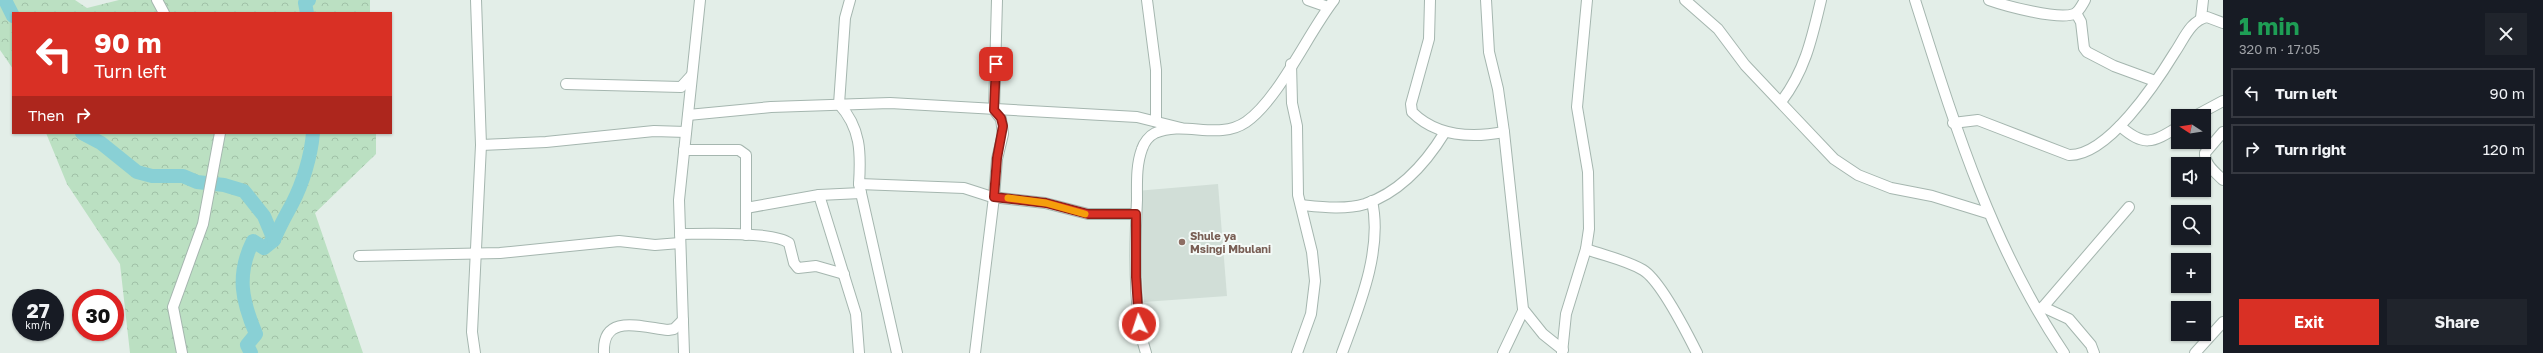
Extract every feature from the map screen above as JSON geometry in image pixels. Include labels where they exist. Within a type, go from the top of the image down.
[{"type":"street","points":[[157,0],[163,12]]},
{"type":"street","points":[[475,353],[472,332],[481,145],[476,0]]},
{"type":"street","points":[[684,353],[680,238],[680,186],[700,0]]},
{"type":"street","points":[[850,0],[845,18],[839,104],[855,125],[859,155],[860,188],[897,353]]},
{"type":"street","points":[[975,353],[994,197],[997,158],[1003,126],[1001,118],[994,110],[997,0]]},
{"type":"street","points":[[1147,0],[1156,70],[1156,121]]},
{"type":"street","points":[[688,115],[771,107],[890,103],[1137,117],[1181,128],[1227,131],[1241,124],[1266,102],[1331,4],[1308,0]]},
{"type":"street","points":[[1430,0],[1429,39],[1411,104],[1412,112],[1417,117],[1445,132],[1460,136],[1504,132]]},
{"type":"street","points":[[1486,0],[1489,52],[1498,89],[1504,132],[1510,205],[1524,311],[1542,334],[1563,352]]},
{"type":"street","points":[[1563,352],[1566,314],[1586,249],[1590,187],[1577,107],[1587,0]]},
{"type":"street","points":[[1685,0],[1718,30],[1745,65],[1834,159],[1858,176],[1891,188],[1932,196],[1987,213]]},
{"type":"street","points":[[1781,102],[1792,87],[1805,62],[1821,0]]},
{"type":"street","points":[[1915,0],[1954,123],[1987,213],[2064,353]]},
{"type":"street","points":[[1990,0],[2055,15],[2068,16],[2076,13],[2085,0]]},
{"type":"street","points":[[2201,18],[2203,0]]},
{"type":"street","points":[[2076,13],[2081,22],[2084,48],[2087,52],[2114,66],[2155,81]]},
{"type":"street","points":[[1954,123],[1978,120],[2069,155],[2078,155],[2089,151],[2120,126],[2155,81],[2193,24],[2201,18],[2207,17],[2223,23]]},
{"type":"street","points":[[1291,64],[1292,103],[1297,126],[1297,176],[1301,205],[1312,252],[1315,281],[1311,314],[1297,353]]},
{"type":"street","points":[[566,84],[681,87],[692,75]]},
{"type":"street","points":[[2209,109],[2223,102]]},
{"type":"street","points":[[2120,126],[2131,136],[2145,142],[2156,140],[2171,130]]},
{"type":"street","points":[[1146,353],[1139,324],[1136,277],[1136,214],[1140,154],[1145,141],[1154,133],[1181,128]]},
{"type":"street","points":[[481,145],[546,142],[654,131],[686,132]]},
{"type":"street","points":[[1301,205],[1340,207],[1364,204],[1391,192],[1410,177],[1424,163],[1445,132]]},
{"type":"street","points":[[2223,132],[2205,153],[2205,157],[2212,169],[2223,180]]},
{"type":"street","points":[[182,353],[173,307],[203,224],[220,134]]},
{"type":"street","points":[[684,150],[740,150],[744,153],[746,235]]},
{"type":"street","points":[[746,208],[860,188],[964,188],[994,197],[1046,203],[1088,214],[1136,214]]},
{"type":"street","points":[[820,195],[856,314],[859,353]]},
{"type":"street","points":[[1342,353],[1371,257],[1376,235],[1376,216],[1372,201]]},
{"type":"street","points":[[2039,309],[2129,207]]},
{"type":"street","points":[[359,256],[475,254],[532,251],[618,240],[655,245],[680,238],[746,235],[786,240],[789,243],[794,263],[798,268],[816,266],[844,274]]},
{"type":"street","points":[[1586,249],[1628,263],[1645,271],[1671,305],[1697,353]]},
{"type":"street","points":[[2039,309],[2069,319],[2091,345],[2094,353]]},
{"type":"street","points":[[1503,353],[1524,311]]},
{"type":"street","points":[[604,353],[605,338],[609,330],[616,327],[627,326],[668,330],[674,329],[683,320]]},
{"type":"street","points":[[2195,353],[2223,322]]},
{"type":"shaded area","points":[[1218,184],[1227,296],[1144,302],[1136,191]]},
{"type":"green space","points":[[0,0],[75,0],[87,8],[119,0],[370,0],[370,12],[12,12],[12,68],[0,50]]},
{"type":"green space","points":[[46,134],[376,134],[376,154],[315,213],[363,353],[130,353],[120,264],[67,184]]},
{"type":"waterway","points":[[5,0],[12,14]]},
{"type":"waterway","points":[[307,12],[305,3],[309,0]]},
{"type":"waterway","points":[[84,134],[101,143],[137,172],[152,176],[183,176],[197,182],[224,185],[244,191],[264,216],[274,240],[264,248],[253,241],[244,265],[244,299],[256,334],[247,345],[251,353]]},
{"type":"waterway","points":[[274,240],[280,225],[296,196],[303,178],[313,134]]},
{"type":"slow traffic","points":[[1008,198],[1046,203],[1085,214]]},
{"type":"place","name":"Shule ya Msingi Mbulani","points":[[1182,242]]},
{"type":"route","points":[[996,64],[994,110],[1001,118],[1003,134],[997,158],[994,197],[1046,203],[1088,214],[1136,214],[1136,277],[1139,324]]}]
